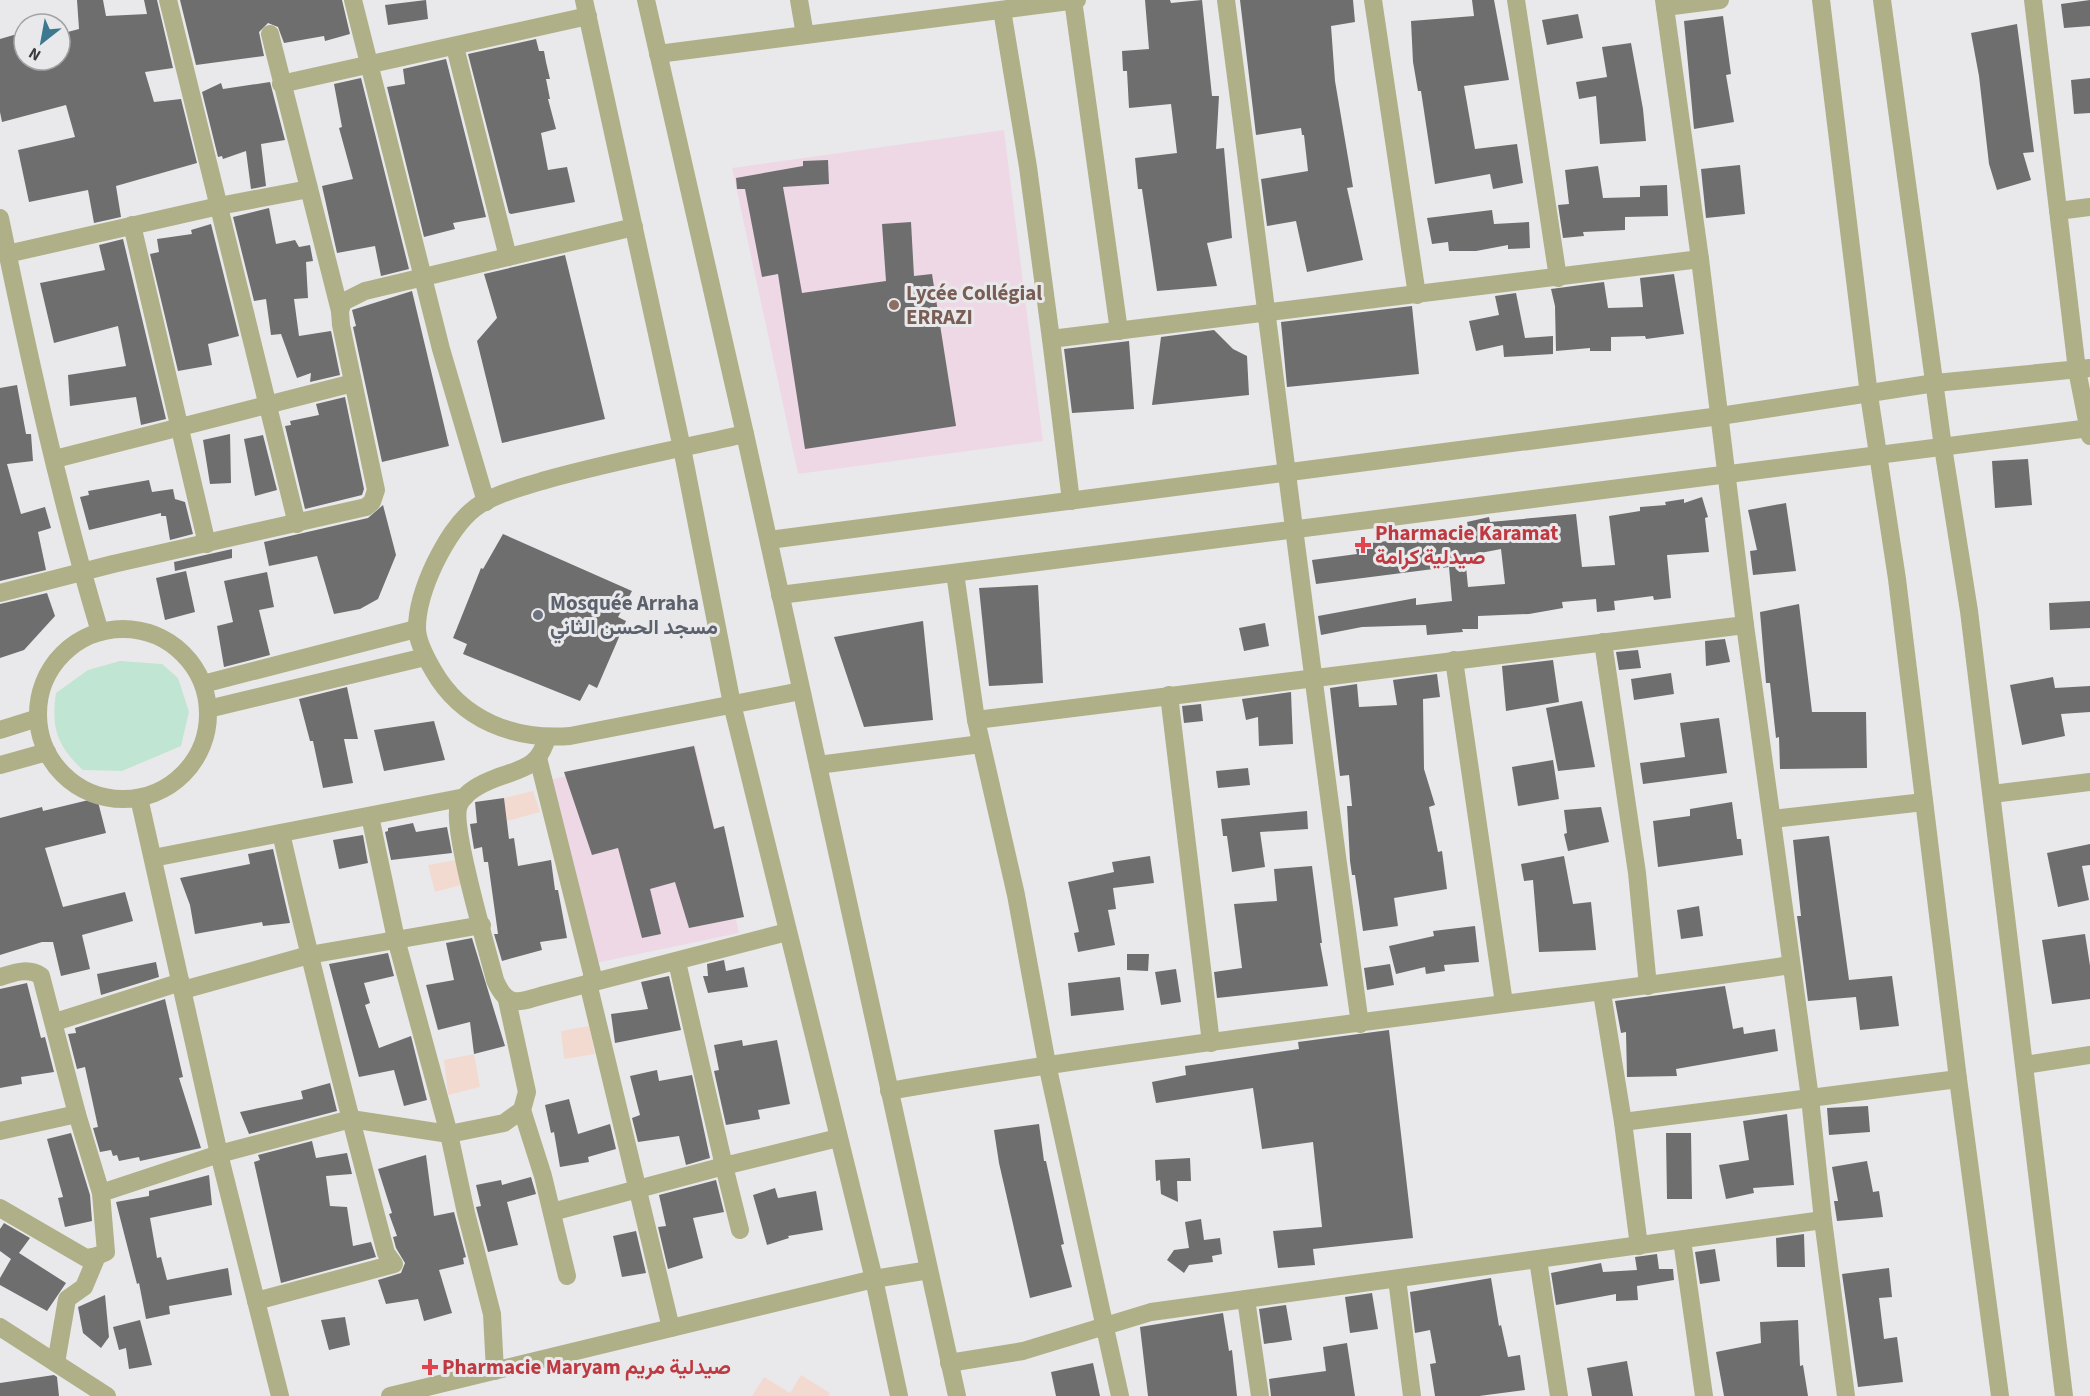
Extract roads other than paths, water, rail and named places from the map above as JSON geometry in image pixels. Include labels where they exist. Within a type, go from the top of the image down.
[{"type":"street","points":[[168,0],[297,524]]},
{"type":"street","points":[[353,0],[453,397],[486,502]]},
{"type":"street","points":[[646,0],[769,540],[957,1396]]},
{"type":"street","points":[[798,0],[805,35]]},
{"type":"street","points":[[658,54],[1074,0],[1119,331]]},
{"type":"street","points":[[1226,0],[1268,313],[1312,678],[1360,1024]]},
{"type":"street","points":[[1373,0],[1418,295]]},
{"type":"street","points":[[1516,0],[1558,278]]},
{"type":"street","points":[[1720,0],[1664,4],[1700,259],[1745,625],[1810,1098],[1846,1396]]},
{"type":"street","points":[[1821,0],[1869,395],[1897,579],[1958,1079],[2000,1396]]},
{"type":"street","points":[[1882,0],[1943,447],[1969,611],[2064,1396]]},
{"type":"street","points":[[780,595],[1293,528],[1943,447],[2090,431],[2083,369],[2058,211],[2032,0]]},
{"type":"street","points":[[281,84],[455,47],[586,8],[682,448],[732,704],[874,1279],[899,1396]]},
{"type":"street","points":[[1002,10],[1028,167],[1071,501]]},
{"type":"street","points":[[0,593],[113,564],[366,507],[375,496],[375,482],[340,311],[270,34]]},
{"type":"street","points":[[455,47],[508,257]]},
{"type":"street","points":[[8,254],[219,206],[309,189]]},
{"type":"street","points":[[2058,211],[2090,207]]},
{"type":"street","points":[[0,218],[54,459],[82,573],[100,632]]},
{"type":"street","points":[[132,225],[207,544]]},
{"type":"street","points":[[340,311],[343,302],[351,296],[634,227]]},
{"type":"street","points":[[1051,339],[1700,259]]},
{"type":"street","points":[[769,540],[1720,416],[1869,395],[1935,383],[2083,369]]},
{"type":"street","points":[[54,459],[353,383]]},
{"type":"street","points":[[745,434],[573,472],[518,489],[475,508],[458,525],[443,546],[425,584],[416,629],[425,657],[454,700],[501,730],[547,738],[570,736],[801,691]]},
{"type":"street","points":[[955,573],[976,720],[1016,895],[1047,1064],[1120,1396]]},
{"type":"street","points":[[976,720],[1745,625]]},
{"type":"street","points":[[125,629],[158,637],[172,645],[191,662],[203,684],[208,709],[206,734],[197,756],[182,776],[162,790],[139,798],[112,798],[86,790],[63,774],[47,752],[38,718],[41,690],[54,664],[74,644],[100,632],[125,629]]},
{"type":"street","points":[[203,684],[416,629]]},
{"type":"street","points":[[1604,642],[1637,873],[1648,986]]},
{"type":"street","points":[[208,709],[425,657]]},
{"type":"street","points":[[1454,660],[1504,1003]]},
{"type":"street","points":[[1169,695],[1211,1043]]},
{"type":"street","points":[[0,730],[38,718]]},
{"type":"street","points":[[153,858],[465,797],[488,782],[531,765],[538,758],[547,738]]},
{"type":"street","points":[[818,765],[981,744]]},
{"type":"street","points":[[0,765],[47,752]]},
{"type":"street","points":[[538,758],[671,1328]]},
{"type":"street","points":[[1992,794],[2090,782]]},
{"type":"street","points":[[465,797],[457,812],[460,837],[495,981],[507,1000],[527,1092],[522,1110],[552,1212],[567,1276]]},
{"type":"street","points":[[139,798],[219,1154],[280,1396]]},
{"type":"street","points":[[1773,819],[1924,802]]},
{"type":"street","points":[[370,816],[396,939],[449,1134],[465,1213],[492,1314],[495,1371]]},
{"type":"street","points":[[256,1301],[394,1264],[386,1253],[351,1119],[309,955],[282,833]]},
{"type":"street","points":[[55,1022],[182,986],[309,955],[482,925]]},
{"type":"street","points":[[507,1000],[526,999],[787,932]]},
{"type":"street","points":[[677,962],[740,1230]]},
{"type":"street","points":[[889,1091],[1047,1064],[1504,1003],[1602,993],[1791,965]]},
{"type":"street","points":[[0,977],[23,971],[39,973],[55,1022],[77,1114],[101,1193],[106,1252],[97,1257],[86,1257],[0,1208]]},
{"type":"street","points":[[1602,993],[1623,1122],[1639,1246]]},
{"type":"street","points":[[2025,1065],[2090,1055]]},
{"type":"street","points":[[1623,1122],[1958,1079]]},
{"type":"street","points":[[101,1193],[219,1154],[351,1119],[449,1134],[504,1123],[522,1110]]},
{"type":"street","points":[[0,1131],[77,1114]]},
{"type":"street","points":[[552,1212],[838,1137]]},
{"type":"street","points":[[949,1363],[1023,1351],[1151,1312],[1823,1220]]},
{"type":"street","points":[[1682,1240],[1704,1396]]},
{"type":"street","points":[[56,1363],[67,1299],[84,1287],[97,1257]]},
{"type":"street","points":[[1538,1260],[1559,1396]]},
{"type":"street","points":[[390,1396],[874,1279],[929,1270]]},
{"type":"street","points":[[1397,1280],[1412,1396]]},
{"type":"street","points":[[1246,1299],[1260,1396]]},
{"type":"street","points":[[0,1327],[107,1396]]},
{"type":"place","name":"Lycée Collégial ERRAZI","points":[[894,305]]},
{"type":"place","name":"Pharmacie Karamat صيدلية كرامة","points":[[1363,545]]},
{"type":"place","name":"Mosquée Arraha مسجد الحسن الثاني","points":[[538,615]]},
{"type":"place","name":"Pharmacie Maryam صيدلية مريم","points":[[430,1367]]}]
